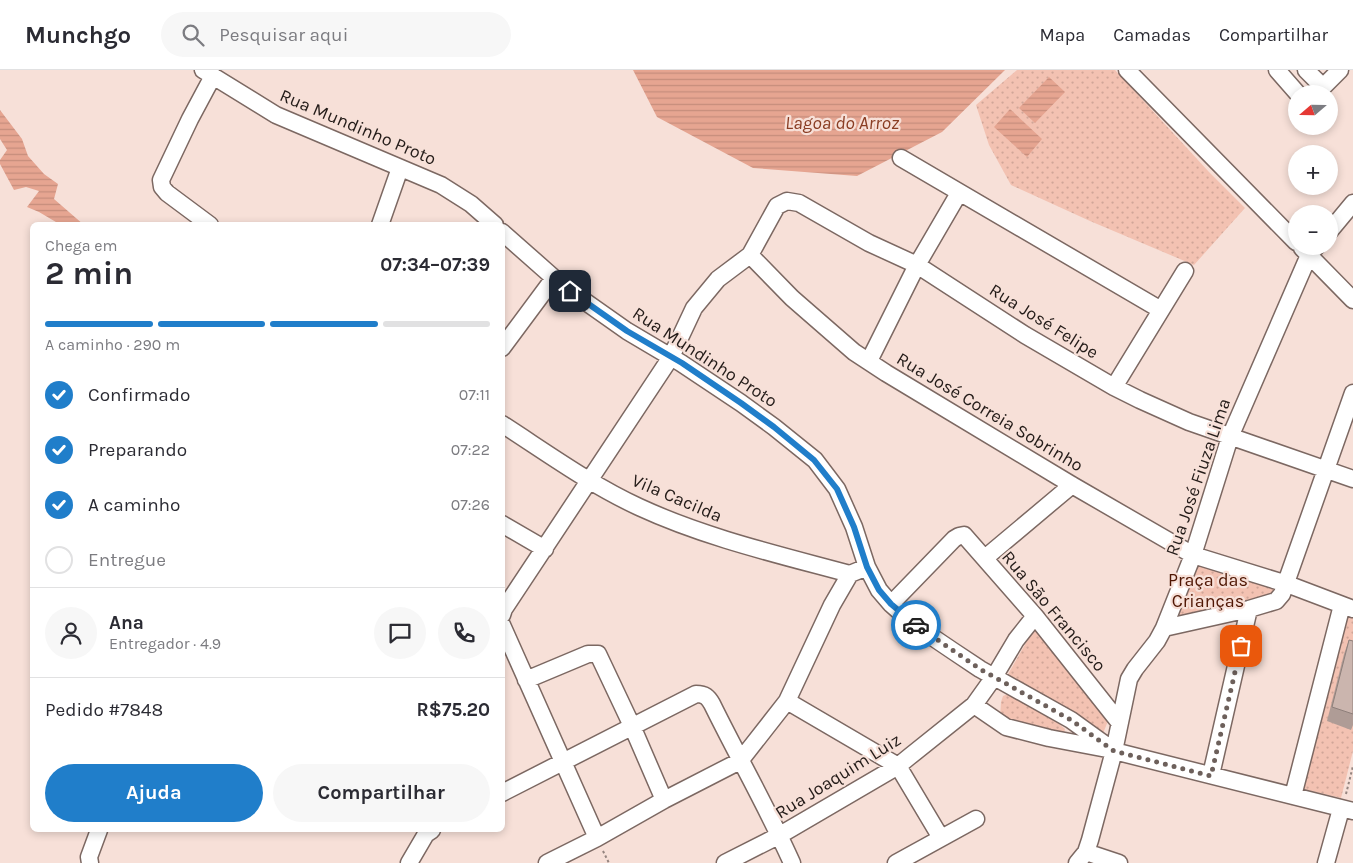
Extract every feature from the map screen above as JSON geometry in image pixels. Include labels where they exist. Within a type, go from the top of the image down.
[{"type":"street","points":[[1127,70],[1288,234]]},
{"type":"street","points":[[1276,70],[1290,85]]},
{"type":"street","points":[[1306,70],[1316,85]]},
{"type":"street","points":[[1326,85],[1340,70]]},
{"type":"street","points":[[206,222],[167,193],[162,187],[161,180],[190,119],[208,73]]},
{"type":"street","name":"Rua Mundinho Proto","points":[[208,73],[276,115],[441,185],[471,204],[492,222]]},
{"type":"street","points":[[901,158],[959,194],[990,209],[1161,310]]},
{"type":"street","points":[[381,222],[400,168]]},
{"type":"street","points":[[868,361],[917,265],[959,194]]},
{"type":"street","name":"Rua José Felipe","points":[[750,255],[777,206],[787,201],[793,201],[869,243],[917,265],[1025,335],[1114,387],[1164,412],[1230,437],[1353,479]]},
{"type":"street","points":[[1338,221],[1353,203]]},
{"type":"street","name":"Rua Mundinho Proto","points":[[505,235],[554,278],[627,331],[673,355],[759,415],[814,460],[837,489],[854,527],[867,567],[879,590],[891,604],[916,626],[980,669],[1071,720],[1114,751]]},
{"type":"street","points":[[505,608],[673,355],[694,308],[718,279],[750,255]]},
{"type":"street","name":"Rua José Correia Sobrinho","points":[[750,255],[792,298],[854,352],[1072,485],[1193,555],[1287,584],[1348,607]]},
{"type":"street","name":"Rua José Fiuza Lima","points":[[1081,858],[1114,751],[1129,679],[1135,668],[1157,641],[1164,628],[1193,555],[1230,437],[1306,255]]},
{"type":"street","points":[[1314,255],[1353,300]]},
{"type":"street","points":[[1114,387],[1185,271]]},
{"type":"street","points":[[505,344],[554,278]]},
{"type":"street","points":[[1164,628],[1249,609],[1276,601],[1282,594],[1353,393]]},
{"type":"street","name":"Vila Cacilda","points":[[505,426],[590,480],[639,507],[723,539],[850,574]]},
{"type":"street","points":[[985,558],[1072,485]]},
{"type":"street","points":[[505,526],[545,549]]},
{"type":"street","name":"Rua São Francisco","points":[[891,604],[954,539],[964,535],[1035,616],[1119,722]]},
{"type":"street","points":[[547,863],[740,761],[787,700],[832,605],[850,574],[867,567]]},
{"type":"street","points":[[1294,796],[1348,607]]},
{"type":"street","points":[[1211,776],[1249,609]]},
{"type":"street","name":"Rua Joaquim Luiz","points":[[725,863],[780,835],[898,766],[974,705],[994,677],[1012,644],[1035,616]]},
{"type":"street","points":[[505,632],[597,838]]},
{"type":"street","points":[[526,680],[588,654],[596,653],[603,663],[664,800]]},
{"type":"street","points":[[505,790],[696,694],[707,696],[780,835],[792,863]]},
{"type":"street","points":[[787,700],[898,766],[941,838]]},
{"type":"street","points":[[974,705],[1006,727],[1114,751],[1347,810],[1326,863]]},
{"type":"street","points":[[896,863],[976,819]]},
{"type":"street","points":[[90,863],[89,857],[98,832]]},
{"type":"street","points":[[409,863],[429,832]]},
{"type":"street","points":[[1081,858],[1119,863]]},
{"type":"path","points":[[1347,810],[1353,766]]},
{"type":"green space","points":[[1017,70],[1115,70],[1209,172],[1245,208],[1194,265],[1011,185],[989,145],[976,105]]},
{"type":"green space","name":"Praça das Crianças","points":[[1195,564],[1270,586],[1275,589],[1274,597],[1179,618],[1182,602]]},
{"type":"green space","points":[[1347,614],[1353,615],[1353,751],[1341,798],[1303,789]]},
{"type":"green space","points":[[1037,629],[1108,721],[1102,736],[1007,676],[1027,641]]},
{"type":"green space","points":[[1008,694],[1058,723],[1065,729],[1064,733],[1000,718],[1003,696]]},
{"type":"water","name":"Lagoa do Arroz","points":[[633,70],[1005,70],[942,132],[857,176],[753,168],[657,117]]},
{"type":"water","points":[[1049,77],[1065,92],[1035,123],[1019,108]]},
{"type":"water","points":[[1010,109],[1042,139],[1027,157],[994,127]]},
{"type":"water","points":[[0,110],[22,139],[28,156],[44,174],[58,184],[54,199],[81,222],[56,222],[27,207],[39,191],[26,187],[14,190],[0,164],[0,160],[7,150],[0,139]]},
{"type":"building","points":[[1349,640],[1353,641],[1353,714],[1332,707]]},
{"type":"way so far","points":[[916,625],[980,669],[1071,720],[1114,751],[1211,776],[1241,646]]},
{"type":"route","points":[[570,291],[627,331],[682,363],[741,403],[814,460],[837,489],[854,527],[867,567],[879,590],[891,604],[916,625]]}]
